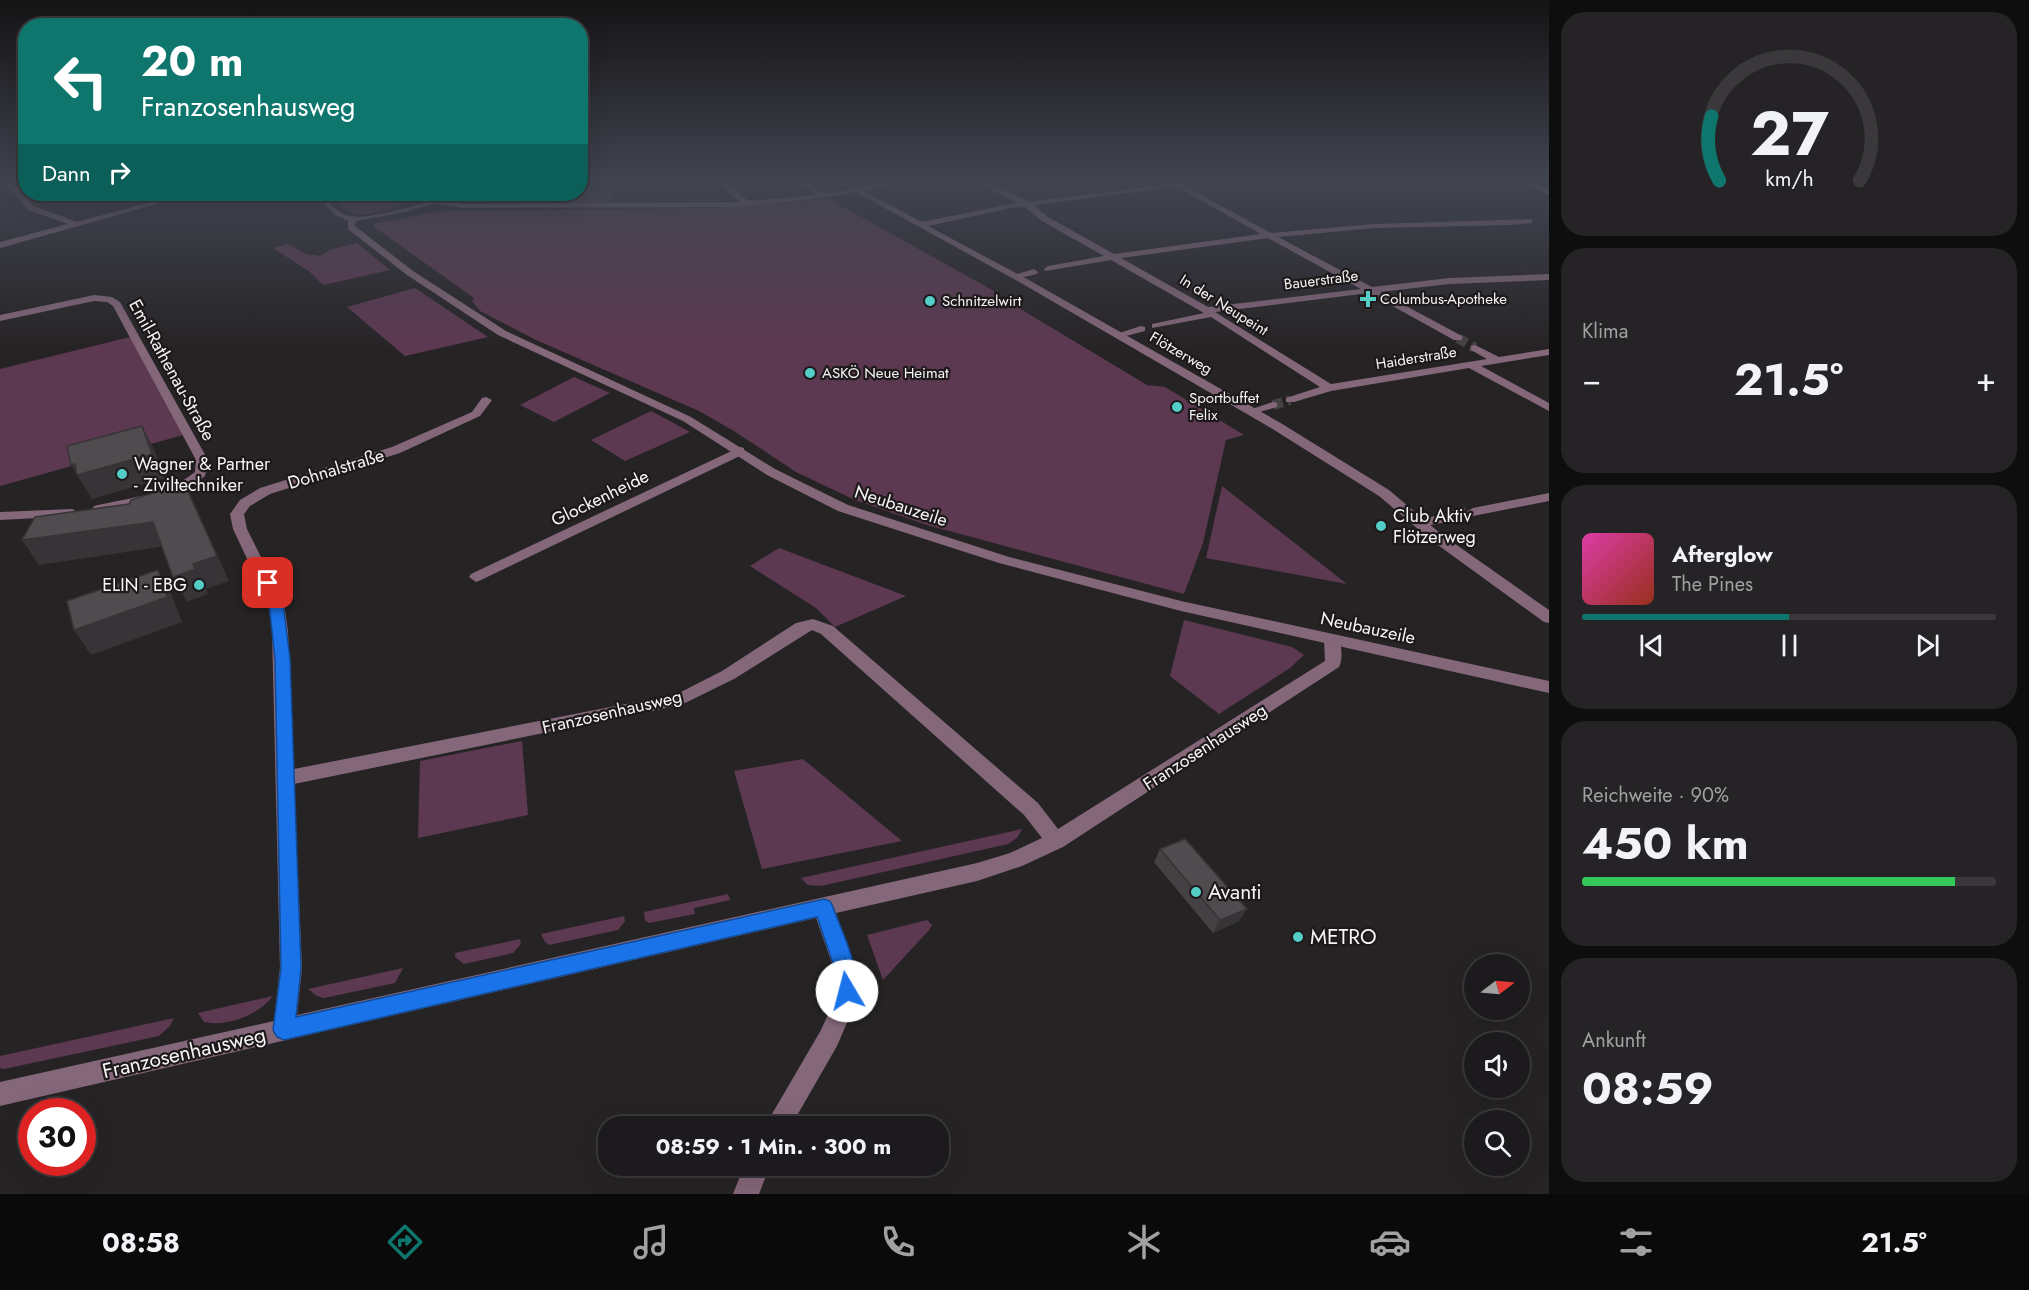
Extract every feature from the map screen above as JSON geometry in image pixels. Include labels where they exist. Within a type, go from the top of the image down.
[{"type":"street","points":[[0,245],[30,237]]},
{"type":"street","name":"Neubauzeile","points":[[363,237],[477,318],[554,359],[687,419],[771,472],[821,499],[920,534],[1004,560],[1181,606],[1549,687]]},
{"type":"street","name":"Flötzerweg","points":[[943,237],[1252,411],[1384,493],[1419,523],[1549,618]]},
{"type":"street","name":"In der Neupeint","points":[[1077,237],[1209,312],[1329,388]]},
{"type":"street","points":[[1048,269],[1191,244],[1264,237]]},
{"type":"street","points":[[1272,237],[1458,338]]},
{"type":"street","points":[[1015,276],[1034,272]]},
{"type":"street","name":"Bauerstraße","points":[[1156,326],[1209,312],[1369,290],[1474,279],[1549,277]]},
{"type":"street","name":"Emil-Rathenau-Straße","points":[[0,318],[84,300],[103,298],[117,304],[202,460],[201,473],[196,479],[171,490],[116,506],[78,512],[0,516]]},
{"type":"street","points":[[1118,334],[1141,329]]},
{"type":"street","points":[[1475,348],[1497,360]]},
{"type":"street","name":"Haiderstraße","points":[[1290,400],[1329,388],[1549,352]]},
{"type":"street","points":[[1469,364],[1549,408]]},
{"type":"street","name":"Dohnalstraße","points":[[284,1030],[291,968],[282,659],[276,603],[240,529],[237,514],[245,503],[265,491],[396,450],[476,414],[486,400]]},
{"type":"street","points":[[1252,411],[1273,405]]},
{"type":"street","name":"Glockenheide","points":[[476,577],[740,452]]},
{"type":"street","points":[[1473,512],[1549,497]]},
{"type":"street","points":[[1419,523],[1453,517]]},
{"type":"street","name":"Franzosenhausweg","points":[[285,778],[681,699],[728,675],[802,627],[813,624],[832,634],[1031,809],[1056,841]]},
{"type":"street","name":"Franzosenhausweg","points":[[0,1094],[977,872],[1015,860],[1056,841],[1333,663],[1332,641]]},
{"type":"street","points":[[783,1116],[829,1038],[847,997],[845,969],[824,907]]},
{"type":"street","points":[[746,1194],[753,1176]]},
{"type":"shaded area","points":[[388,237],[897,237],[994,291],[1147,385],[1165,387],[1244,435],[1226,440],[1203,543],[1184,594],[927,525],[855,500],[796,472],[699,411],[536,340],[480,311],[472,301],[474,298]]},
{"type":"shaded area","points":[[357,243],[390,270],[323,285],[310,272],[273,248],[288,244],[306,254],[320,256],[332,249]]},
{"type":"shaded area","points":[[415,288],[488,337],[405,356],[347,307]]},
{"type":"shaded area","points":[[130,337],[183,435],[0,486],[0,369]]},
{"type":"shaded area","points":[[574,377],[610,393],[554,422],[520,405]]},
{"type":"shaded area","points":[[651,411],[690,432],[625,461],[591,440]]},
{"type":"shaded area","points":[[1222,486],[1347,584],[1206,558]]},
{"type":"shaded area","points":[[779,548],[906,596],[835,627],[816,608],[750,566]]},
{"type":"shaded area","points":[[1184,620],[1292,647],[1304,655],[1290,668],[1219,714],[1170,676]]},
{"type":"shaded area","points":[[522,741],[528,815],[418,838],[420,761]]},
{"type":"shaded area","points":[[803,759],[902,841],[762,869],[734,771]]},
{"type":"shaded area","points":[[1022,829],[1017,838],[1008,844],[821,886],[808,885],[801,878]]},
{"type":"shaded area","points":[[728,894],[730,900],[694,908],[695,914],[649,923],[645,920],[644,912]]},
{"type":"shaded area","points":[[624,916],[625,921],[618,930],[549,945],[541,934]]},
{"type":"shaded area","points":[[927,920],[932,925],[930,929],[883,980],[867,935]]},
{"type":"shaded area","points":[[520,939],[521,944],[513,953],[464,964],[455,957],[455,953]]},
{"type":"shaded area","points":[[403,968],[395,983],[324,998],[308,989]]},
{"type":"shaded area","points":[[273,996],[260,1009],[232,1021],[204,1022],[198,1013]]},
{"type":"shaded area","points":[[174,1018],[170,1026],[159,1036],[0,1068],[0,1056]]},
{"type":"building","points":[[142,426],[152,454],[77,475],[75,464],[71,465],[67,446]]},
{"type":"building","points":[[184,483],[217,556],[193,564],[195,569],[173,577],[153,522],[22,540],[35,517],[129,504],[131,500]]},
{"type":"building","points":[[158,570],[167,597],[74,630],[67,601]]},
{"type":"building","points":[[1185,839],[1247,909],[1220,920],[1160,849]]},
{"type":"tunnel","points":[[1458,338],[1475,348]]},
{"type":"tunnel","points":[[1273,405],[1290,400]]},
{"type":"tunnel","points":[[1453,517],[1473,512]]},
{"type":"place","name":"Columbus-Apotheke","points":[[1368,299]]},
{"type":"place","name":"Schnitzelwirt","points":[[930,301]]},
{"type":"place","name":"ASKÖ Neue Heimat","points":[[810,373]]},
{"type":"place","name":"Sportbuffet Felix","points":[[1177,407]]},
{"type":"place","name":"Wagner & Partner - Ziviltechniker","points":[[122,474]]},
{"type":"place","name":"Club Aktiv Flötzerweg","points":[[1381,526]]},
{"type":"place","name":"ELIN - EBG","points":[[199,585]]},
{"type":"place","name":"Avanti","points":[[1196,892]]},
{"type":"place","name":"METRO","points":[[1298,937]]},
{"type":"route","points":[[268,583],[276,603],[282,659],[291,968],[284,1030],[824,907],[845,969],[847,991]]}]
